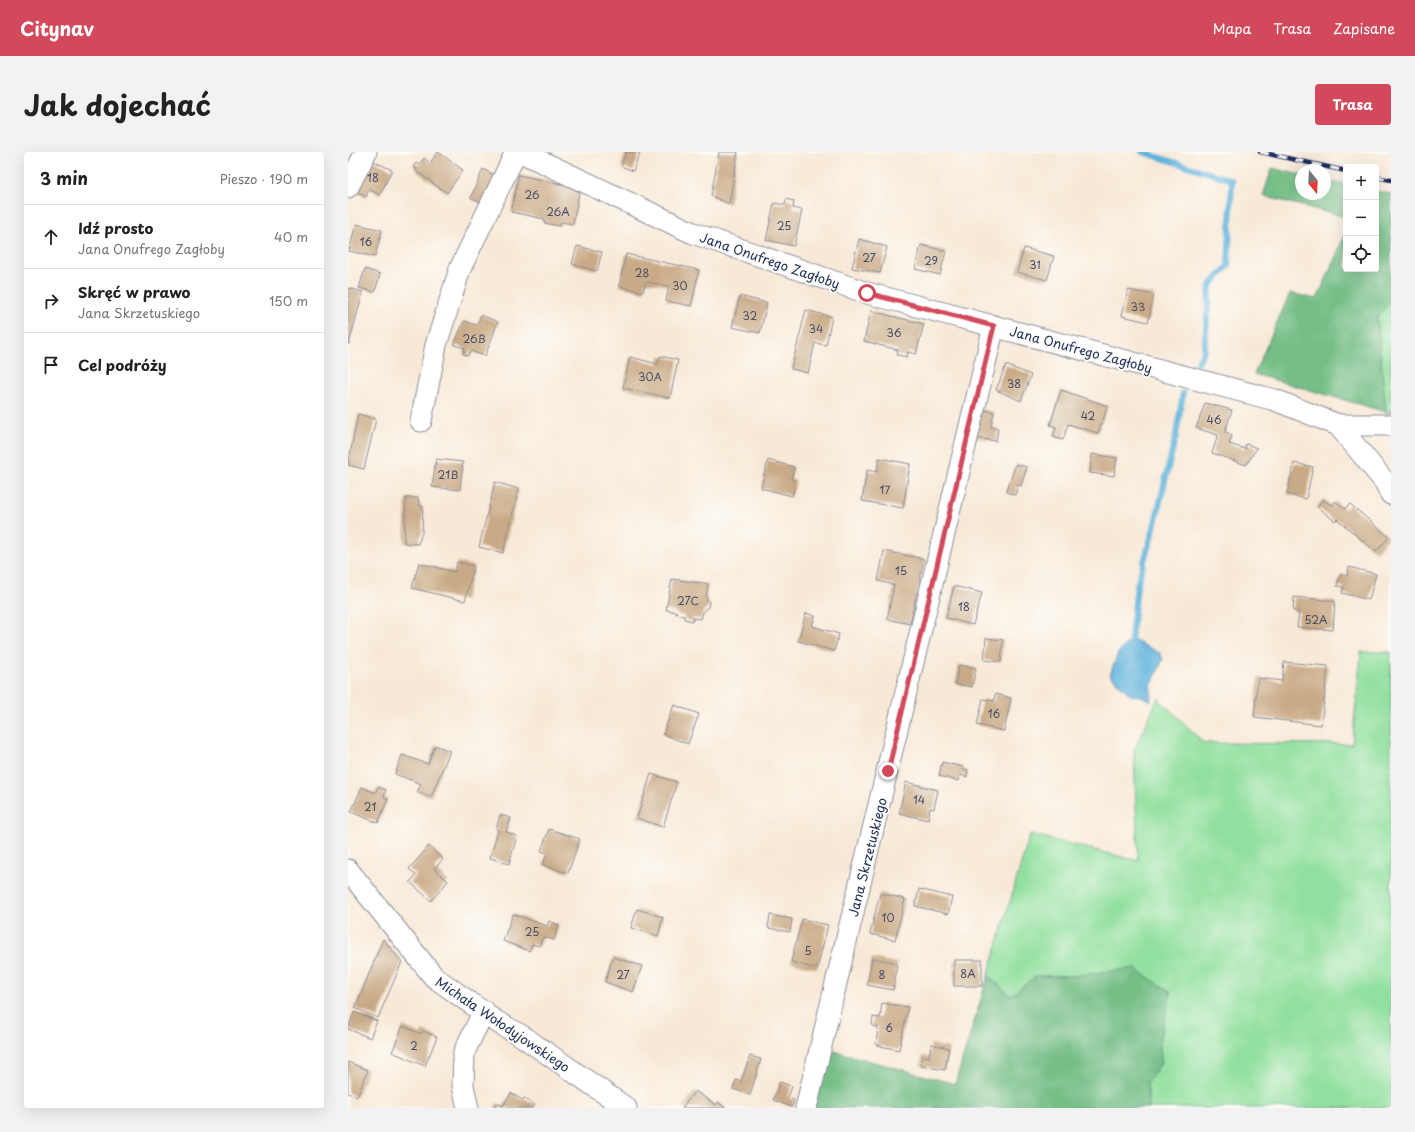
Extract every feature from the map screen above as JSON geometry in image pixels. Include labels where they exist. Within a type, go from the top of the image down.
[{"type":"street","points":[[348,187],[366,152]]},
{"type":"street","points":[[421,421],[436,345],[460,269],[516,152]]},
{"type":"street","name":"Jana Onufrego Zagłoby","points":[[521,152],[693,233],[867,293],[1275,400],[1338,425],[1385,482],[1391,494]]},
{"type":"street","name":"Jana Skrzetuskiego","points":[[806,1108],[994,326]]},
{"type":"street","points":[[1338,425],[1391,425]]},
{"type":"street","name":"Michała Wołodyjowskiego","points":[[348,870],[434,977],[484,1011],[497,1022],[522,1036],[626,1108]]},
{"type":"street","points":[[468,1108],[463,1086],[464,1052],[484,1011]]},
{"type":"green space","points":[[1272,168],[1295,174],[1295,200],[1331,200],[1331,181],[1343,183],[1343,216],[1263,196]]},
{"type":"green space","points":[[1379,192],[1391,194],[1391,303],[1377,317],[1386,412],[1254,374],[1290,293],[1317,299],[1343,240],[1343,272],[1379,272]]},
{"type":"green space","points":[[1391,303],[1391,413],[1386,412],[1377,317]]},
{"type":"green space","points":[[1361,652],[1391,652],[1391,1108],[1149,1108],[1147,1083],[1161,1063],[1160,1037],[1171,991],[1073,976],[1036,976],[1011,996],[988,976],[1030,834],[1138,861],[1134,750],[1158,698],[1204,743],[1352,744]]},
{"type":"green space","points":[[1134,968],[1171,992],[1160,1037],[1161,1063],[1147,1083],[1149,1108],[813,1108],[827,1049],[955,1084],[988,976],[1011,996],[1036,976],[1073,976]]},
{"type":"water","points":[[1131,639],[1160,653],[1163,659],[1151,686],[1151,701],[1141,696],[1130,695],[1110,675],[1118,653]]},
{"type":"building","points":[[438,152],[463,170],[447,193],[416,171],[417,169],[413,167],[416,163],[419,165],[424,158],[430,163]]},
{"type":"building","points":[[626,152],[640,152],[633,171],[621,166]]},
{"type":"building","points":[[719,152],[738,152],[729,204],[711,196]]},
{"type":"building","points":[[367,158],[392,170],[380,195],[369,189],[366,197],[355,191]]},
{"type":"building","points":[[483,169],[498,177],[483,203],[471,198]]},
{"type":"building","points":[[519,175],[580,188],[573,224],[561,222],[560,226],[544,223],[545,219],[511,212]]},
{"type":"building","points":[[786,199],[794,201],[793,208],[802,210],[794,246],[766,240],[774,203],[785,205]]},
{"type":"building","points":[[356,224],[382,230],[375,257],[349,251]]},
{"type":"building","points":[[859,239],[887,247],[880,273],[852,268]]},
{"type":"building","points":[[921,245],[946,251],[940,275],[915,269]]},
{"type":"building","points":[[577,246],[602,252],[597,271],[572,264]]},
{"type":"building","points":[[1024,248],[1054,256],[1047,280],[1017,272]]},
{"type":"building","points":[[626,254],[699,270],[691,306],[666,301],[669,286],[646,282],[643,292],[619,286]]},
{"type":"building","points":[[365,269],[380,274],[375,292],[359,288]]},
{"type":"building","points":[[348,288],[363,292],[349,344],[348,344]]},
{"type":"building","points":[[1128,290],[1154,295],[1148,322],[1122,316]]},
{"type":"building","points":[[740,296],[767,303],[760,333],[732,327]]},
{"type":"building","points":[[806,310],[832,317],[826,345],[815,343],[808,373],[791,369]]},
{"type":"building","points":[[871,311],[924,324],[916,354],[908,352],[907,357],[897,355],[898,350],[864,341]]},
{"type":"building","points":[[481,315],[498,322],[485,356],[470,351],[468,356],[463,354],[465,348],[454,345],[464,321],[477,325]]},
{"type":"building","points":[[660,356],[678,360],[670,398],[623,388],[630,357],[658,364]]},
{"type":"building","points":[[1006,365],[1031,375],[1021,401],[996,390]]},
{"type":"building","points":[[1061,390],[1108,406],[1098,433],[1068,424],[1063,440],[1053,437],[1056,427],[1050,425]]},
{"type":"building","points":[[1205,403],[1232,410],[1225,432],[1232,435],[1229,444],[1245,449],[1246,444],[1257,448],[1246,465],[1212,453],[1218,435],[1196,428]]},
{"type":"building","points":[[980,409],[994,412],[991,427],[998,428],[996,441],[974,438]]},
{"type":"building","points":[[358,414],[376,419],[364,469],[348,465]]},
{"type":"building","points":[[1092,454],[1117,458],[1114,476],[1090,473]]},
{"type":"building","points":[[879,458],[910,464],[903,508],[862,501],[867,470],[877,472]]},
{"type":"building","points":[[436,459],[463,462],[460,490],[432,487]]},
{"type":"building","points":[[768,460],[794,467],[791,479],[796,481],[792,496],[761,488]]},
{"type":"building","points":[[1294,463],[1313,467],[1306,499],[1287,494]]},
{"type":"building","points":[[1016,464],[1027,467],[1021,486],[1018,485],[1015,495],[1006,492]]},
{"type":"building","points":[[495,482],[519,489],[503,553],[479,547]]},
{"type":"building","points":[[406,498],[418,498],[420,506],[423,507],[422,533],[418,544],[404,543]]},
{"type":"building","points":[[1323,499],[1332,506],[1335,501],[1345,509],[1350,504],[1389,537],[1376,552],[1337,519],[1335,521],[1317,507]]},
{"type":"building","points":[[884,551],[924,559],[910,624],[887,619],[894,585],[878,581]]},
{"type":"building","points":[[457,562],[474,566],[465,601],[412,588],[419,563],[455,572]]},
{"type":"building","points":[[1349,567],[1376,574],[1369,600],[1342,593],[1344,587],[1337,586],[1341,574],[1347,576]]},
{"type":"building","points":[[672,579],[708,584],[706,598],[709,602],[708,607],[704,610],[701,619],[693,618],[693,621],[684,619],[684,616],[676,614],[677,612],[666,610]]},
{"type":"building","points":[[954,586],[982,593],[973,625],[946,618]]},
{"type":"building","points":[[1294,597],[1335,601],[1333,630],[1297,627],[1299,612],[1293,611]]},
{"type":"building","points":[[806,613],[815,616],[812,626],[839,634],[834,651],[798,641]]},
{"type":"building","points":[[986,638],[1003,640],[1001,662],[984,660]]},
{"type":"building","points":[[1284,662],[1328,666],[1321,725],[1254,717],[1258,678],[1282,681]]},
{"type":"building","points":[[959,665],[976,668],[972,687],[955,684]]},
{"type":"building","points":[[995,694],[1011,698],[1004,731],[977,725],[983,699],[994,701]]},
{"type":"building","points":[[674,705],[699,714],[688,744],[663,734]]},
{"type":"building","points":[[435,745],[450,751],[431,797],[417,792],[421,784],[395,774],[402,755],[428,764]]},
{"type":"building","points":[[942,762],[963,767],[962,769],[968,770],[967,777],[960,775],[959,781],[939,776]]},
{"type":"building","points":[[651,774],[677,782],[663,827],[637,818]]},
{"type":"building","points":[[906,782],[938,790],[934,809],[930,808],[928,820],[899,813]]},
{"type":"building","points":[[362,787],[375,793],[378,787],[386,790],[384,797],[388,799],[378,823],[351,812]]},
{"type":"building","points":[[500,815],[511,818],[506,832],[517,836],[509,864],[490,858],[498,830],[496,829]]},
{"type":"building","points":[[549,829],[580,839],[568,873],[543,865],[547,853],[541,851]]},
{"type":"building","points":[[429,846],[443,859],[434,869],[448,881],[431,901],[410,882],[416,875],[409,869]]},
{"type":"building","points":[[919,889],[952,897],[948,914],[915,906]]},
{"type":"building","points":[[880,893],[905,899],[895,940],[870,934]]},
{"type":"building","points":[[637,909],[663,917],[658,936],[631,928]]},
{"type":"building","points":[[513,914],[547,926],[549,921],[559,925],[554,940],[543,937],[539,946],[532,944],[529,951],[503,941]]},
{"type":"building","points":[[770,915],[792,919],[790,932],[768,928]]},
{"type":"building","points":[[802,919],[828,925],[817,969],[791,962]]},
{"type":"building","points":[[383,939],[402,962],[378,1018],[355,1008]]},
{"type":"building","points":[[613,957],[642,966],[633,992],[605,982]]},
{"type":"building","points":[[872,958],[897,963],[893,990],[867,985]]},
{"type":"building","points":[[954,960],[982,960],[982,986],[954,986]]},
{"type":"building","points":[[882,1003],[908,1007],[899,1050],[876,1045],[878,1027],[872,1026],[873,1017],[880,1018]]},
{"type":"building","points":[[354,1012],[377,1021],[370,1038],[348,1029]]},
{"type":"building","points":[[403,1026],[421,1034],[423,1031],[437,1037],[425,1066],[392,1052]]},
{"type":"building","points":[[931,1044],[949,1048],[945,1070],[921,1066],[922,1056],[929,1057]]},
{"type":"building","points":[[750,1056],[761,1059],[750,1095],[733,1089],[736,1080],[741,1082]]},
{"type":"building","points":[[348,1062],[368,1070],[357,1097],[348,1093]]},
{"type":"building","points":[[780,1082],[792,1086],[788,1098],[794,1100],[792,1107],[773,1100]]},
{"type":"building","points":[[695,1091],[716,1105],[718,1102],[726,1108],[682,1108]]},
{"type":"building","points":[[511,1093],[522,1100],[524,1098],[535,1105],[533,1108],[494,1108],[497,1103],[503,1106]]},
{"type":"waterway","points":[[1142,152],[1232,180],[1228,266],[1210,286],[1204,351],[1198,363]]},
{"type":"waterway","points":[[1131,639],[1137,585],[1153,531],[1176,435],[1183,393]]},
{"type":"railway","points":[[1260,152],[1343,170]]},
{"type":"railway","points":[[1379,178],[1391,180]]},
{"type":"route","points":[[867,293],[994,326],[888,771]]}]
